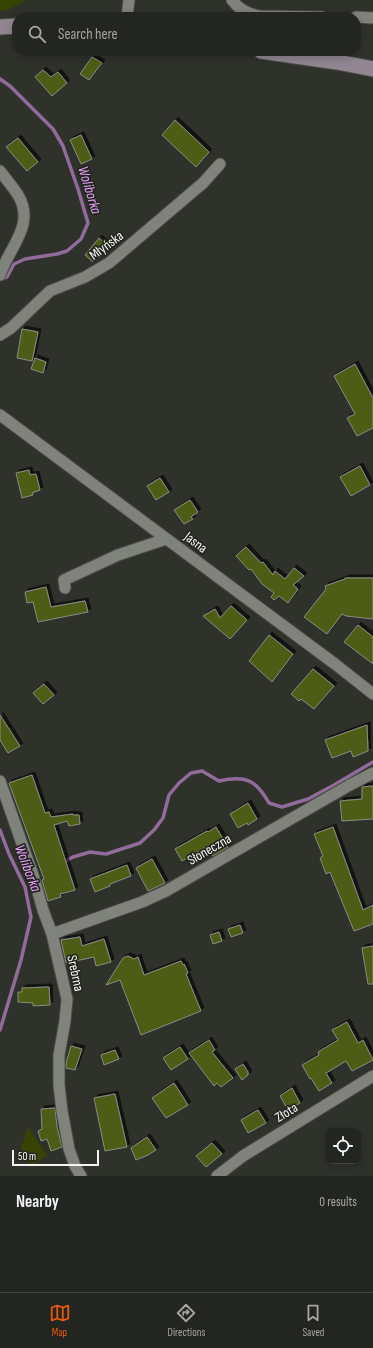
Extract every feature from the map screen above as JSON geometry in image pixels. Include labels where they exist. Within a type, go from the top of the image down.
[{"type":"main road","points":[[0,28],[12,27]]},
{"type":"main road","points":[[296,56],[373,69]]},
{"type":"street","points":[[128,12],[129,0]]},
{"type":"street","points":[[232,0],[241,10],[246,12]]},
{"type":"street","points":[[361,18],[373,18]]},
{"type":"street","name":"Młyńska","points":[[0,335],[11,328],[50,291],[85,277],[109,263],[203,183],[220,164]]},
{"type":"street","points":[[0,171],[19,196],[25,211],[25,223],[0,273]]},
{"type":"street","name":"Jasna","points":[[0,415],[335,664],[373,694]]},
{"type":"street","points":[[65,588],[64,580],[118,555],[166,539]]},
{"type":"street","name":"Słoneczna","points":[[52,934],[142,902],[166,891],[348,786],[373,774]]},
{"type":"street","name":"Srebrna","points":[[0,781],[52,934],[66,999],[65,1021],[59,1054],[58,1074],[62,1110],[72,1158],[81,1176]]},
{"type":"street","name":"Złota","points":[[217,1176],[243,1156],[373,1076]]},
{"type":"green space","points":[[0,0],[26,0],[6,11],[0,11]]},
{"type":"green space","points":[[28,1127],[47,1155],[31,1166],[20,1151]]},
{"type":"building","points":[[92,57],[102,63],[89,80],[80,74]]},
{"type":"building","points":[[43,70],[51,77],[58,72],[67,83],[52,96],[35,77]]},
{"type":"building","points":[[175,120],[209,152],[196,167],[162,135]]},
{"type":"building","points":[[81,135],[92,159],[81,164],[70,140]]},
{"type":"building","points":[[18,138],[38,162],[27,171],[6,147]]},
{"type":"building","points":[[99,238],[106,244],[93,262],[85,255]]},
{"type":"building","points":[[22,329],[38,332],[32,361],[17,358]]},
{"type":"building","points":[[35,358],[46,362],[43,373],[31,369]]},
{"type":"building","points":[[355,364],[373,398],[373,428],[357,436],[347,418],[355,414],[334,376]]},
{"type":"building","points":[[360,466],[370,485],[351,496],[340,477]]},
{"type":"building","points":[[29,470],[30,475],[36,474],[40,490],[32,493],[33,495],[22,498],[16,473]]},
{"type":"building","points":[[160,478],[169,492],[156,500],[147,486]]},
{"type":"building","points":[[190,500],[198,512],[191,517],[193,519],[184,524],[174,510]]},
{"type":"building","points":[[246,547],[261,563],[263,562],[273,575],[275,571],[285,579],[294,568],[304,576],[293,585],[298,589],[288,603],[279,596],[274,600],[271,597],[274,593],[262,584],[251,569],[249,570],[236,556]]},
{"type":"building","points":[[345,578],[373,578],[373,619],[346,616],[342,614],[327,634],[304,617],[326,589],[325,586]]},
{"type":"building","points":[[46,587],[51,607],[85,601],[88,612],[38,622],[33,602],[27,603],[25,592]]},
{"type":"building","points":[[231,606],[247,620],[230,639],[203,616],[215,609],[220,618]]},
{"type":"building","points":[[358,625],[373,637],[373,664],[344,642]]},
{"type":"building","points":[[269,635],[293,654],[272,682],[249,661]]},
{"type":"building","points":[[313,669],[334,686],[314,709],[301,699],[299,701],[291,694]]},
{"type":"building","points":[[44,684],[54,695],[43,704],[33,693]]},
{"type":"building","points":[[0,715],[20,746],[8,753],[0,740]]},
{"type":"building","points":[[367,725],[368,751],[353,757],[351,751],[332,758],[325,740]]},
{"type":"building","points":[[32,775],[45,813],[49,812],[51,817],[73,814],[79,815],[80,824],[69,826],[67,821],[54,825],[75,890],[60,894],[61,897],[48,901],[42,880],[44,879],[9,783]]},
{"type":"building","points":[[373,786],[373,819],[342,821],[340,801],[362,799],[362,787]]},
{"type":"building","points":[[248,803],[257,819],[248,825],[247,823],[238,828],[230,814]]},
{"type":"building","points":[[216,827],[228,847],[213,856],[208,846],[182,861],[175,849]]},
{"type":"building","points":[[333,827],[363,910],[373,905],[373,924],[354,931],[330,872],[326,874],[320,858],[323,856],[314,834]]},
{"type":"building","points":[[152,859],[165,883],[148,891],[136,868]]},
{"type":"building","points":[[127,865],[131,876],[110,884],[110,886],[95,892],[90,879]]},
{"type":"building","points":[[240,925],[243,933],[231,937],[228,929]]},
{"type":"building","points":[[219,932],[222,941],[213,944],[210,935]]},
{"type":"building","points":[[80,937],[82,946],[104,939],[111,962],[96,966],[94,957],[66,963],[61,940]]},
{"type":"building","points":[[373,946],[373,984],[368,984],[362,948]]},
{"type":"building","points":[[128,956],[134,959],[138,957],[144,975],[181,961],[188,973],[186,974],[201,1011],[141,1035],[120,980],[106,985],[123,958]]},
{"type":"building","points":[[49,987],[50,1005],[33,1006],[33,1003],[18,1002],[18,992],[22,992],[22,988]]},
{"type":"building","points":[[347,1022],[358,1043],[363,1040],[373,1060],[352,1071],[346,1061],[326,1073],[332,1083],[319,1091],[302,1065],[319,1055],[318,1052],[338,1040],[332,1030]]},
{"type":"building","points":[[209,1040],[215,1050],[212,1052],[233,1078],[221,1087],[217,1083],[214,1086],[189,1053]]},
{"type":"building","points":[[71,1046],[82,1049],[75,1070],[66,1068]]},
{"type":"building","points":[[180,1047],[188,1059],[171,1070],[163,1058]]},
{"type":"building","points":[[115,1050],[119,1059],[104,1065],[101,1055]]},
{"type":"building","points":[[243,1064],[248,1072],[248,1075],[242,1080],[235,1069]]},
{"type":"building","points":[[174,1083],[188,1105],[166,1118],[152,1098]]},
{"type":"building","points":[[292,1088],[300,1103],[288,1110],[280,1096]]},
{"type":"building","points":[[115,1094],[127,1147],[105,1151],[94,1098]]},
{"type":"building","points":[[55,1108],[57,1127],[62,1147],[51,1151],[47,1139],[41,1141],[38,1131],[42,1129],[41,1109]]},
{"type":"building","points":[[258,1110],[266,1123],[248,1133],[241,1120]]},
{"type":"building","points":[[147,1137],[156,1150],[136,1160],[131,1148]]},
{"type":"building","points":[[212,1143],[222,1154],[206,1167],[196,1156]]},
{"type":"waterway","name":"Woliborka","points":[[0,79],[10,86],[53,129],[63,146],[88,223],[81,239],[67,251],[25,259],[14,264],[7,277],[1,279]]},
{"type":"waterway","points":[[62,863],[73,857],[90,852],[106,854],[140,843],[154,830],[163,818],[169,795],[179,783],[191,773],[202,771],[219,781],[228,779],[243,779],[249,781],[260,789],[269,803],[282,807],[308,799],[373,762]]},
{"type":"waterway","name":"Woliborka","points":[[0,830],[9,854],[25,887],[31,917],[21,960],[0,1030]]}]
